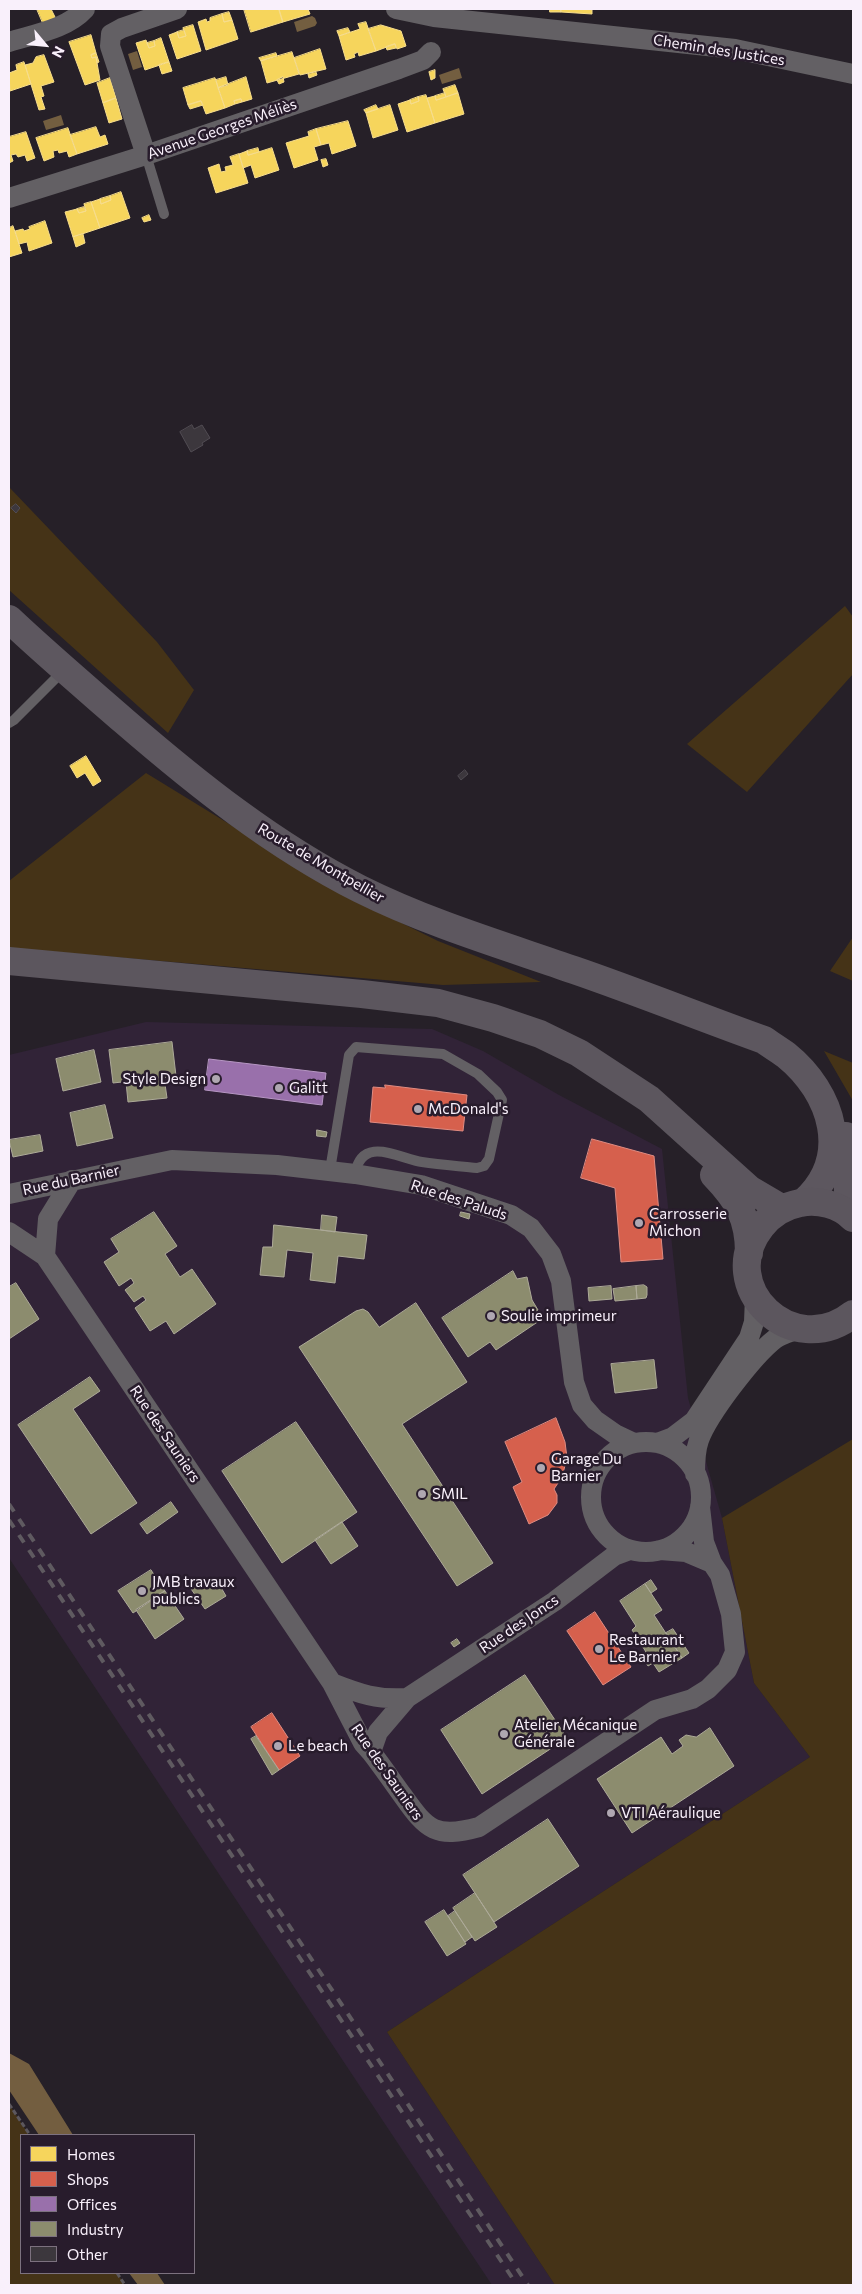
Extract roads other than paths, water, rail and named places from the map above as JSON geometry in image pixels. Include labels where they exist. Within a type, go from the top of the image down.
[{"type":"main road","name":"Route de Montpellier","points":[[9,618],[64,669],[175,764],[266,834],[359,888],[411,912],[479,938],[575,970]]},
{"type":"main road","points":[[9,961],[362,994],[438,1003],[540,1034],[580,1053],[649,1099],[749,1189],[794,1205],[828,1204],[840,1208],[853,1218]]},
{"type":"main road","points":[[575,970],[764,1040],[787,1056],[818,1092],[828,1110],[833,1134],[834,1152],[826,1175],[817,1190],[794,1205],[773,1215],[757,1232],[749,1253]]},
{"type":"main road","points":[[575,970],[741,1016],[771,1028],[796,1044],[817,1064],[839,1103],[844,1122],[848,1192],[853,1211]]},
{"type":"main road","points":[[616,1077],[726,1188],[738,1205],[749,1233],[748,1276],[756,1297],[774,1318],[799,1329],[829,1327],[853,1314]]},
{"type":"street","points":[[9,42],[57,27],[78,16],[85,9]]},
{"type":"street","points":[[146,155],[110,46],[111,34],[122,28],[177,9]]},
{"type":"street","name":"Chemin des Justices","points":[[396,9],[452,13],[614,36],[735,49],[853,74]]},
{"type":"street","name":"Avenue Georges Méliès","points":[[9,198],[146,155],[423,60],[431,52]]},
{"type":"street","name":"Rue des Paluds","points":[[133,1166],[172,1160],[330,1170],[421,1185],[511,1215],[531,1228],[551,1254],[561,1282],[574,1382],[582,1405],[595,1420],[614,1434],[634,1443]]},
{"type":"street","name":"Rue du Barnier","points":[[9,1194],[133,1166]]},
{"type":"street","points":[[45,1256],[48,1219],[72,1180]]},
{"type":"street","name":"Rue des Sauniers","points":[[9,1232],[45,1256],[332,1682],[363,1743],[419,1820],[436,1830],[447,1833],[462,1832],[479,1827],[655,1710],[692,1699],[720,1679],[732,1662],[734,1639],[726,1595],[720,1576],[712,1563],[704,1542],[700,1507]]},
{"type":"street","points":[[712,1563],[686,1552],[630,1550],[618,1545],[607,1537],[596,1520],[591,1502],[595,1476],[602,1464],[622,1448],[634,1443],[657,1443],[673,1437],[694,1421],[749,1338],[754,1322],[756,1297]]},
{"type":"street","points":[[660,1550],[677,1542],[690,1530],[700,1507],[700,1490],[696,1474],[695,1457],[699,1439],[711,1418],[758,1354],[782,1334],[799,1329]]},
{"type":"street","points":[[657,1443],[680,1454],[696,1474]]},
{"type":"street","name":"Rue des Joncs","points":[[371,1752],[378,1732],[407,1698],[555,1601],[614,1556],[630,1550]]},
{"type":"street","points":[[332,1682],[361,1695],[385,1700],[407,1698]]},
{"type":"lane","points":[[146,155],[164,214]]},
{"type":"lane","points":[[9,723],[64,669]]},
{"type":"lane","points":[[330,1170],[349,1055],[356,1047],[444,1054],[478,1074],[498,1092],[502,1100],[489,1160],[484,1166],[477,1168],[420,1162],[400,1154],[376,1151],[362,1157],[356,1166],[354,1174]]},
{"type":"railway","points":[[9,1504],[528,2285]]},
{"type":"railway","points":[[9,1520],[517,2285]]},
{"type":"place","name":"Style Design","points":[[216,1079]]},
{"type":"place","name":"Galitt","points":[[279,1088]]},
{"type":"place","name":"McDonald's","points":[[418,1109]]},
{"type":"place","name":"Carrosserie Michon","points":[[639,1223]]},
{"type":"place","name":"Soulie imprimeur","points":[[491,1316]]},
{"type":"place","name":"Garage Du Barnier","points":[[541,1468]]},
{"type":"place","name":"SMIL","points":[[422,1494]]},
{"type":"place","name":"JMB travaux publics","points":[[142,1591]]},
{"type":"place","name":"Restaurant Le Barnier","points":[[599,1649]]},
{"type":"place","name":"Atelier Mécanique Générale","points":[[504,1734]]},
{"type":"place","name":"Le beach","points":[[278,1746]]},
{"type":"place","name":"VTI Aéraulique","points":[[611,1813]]}]
